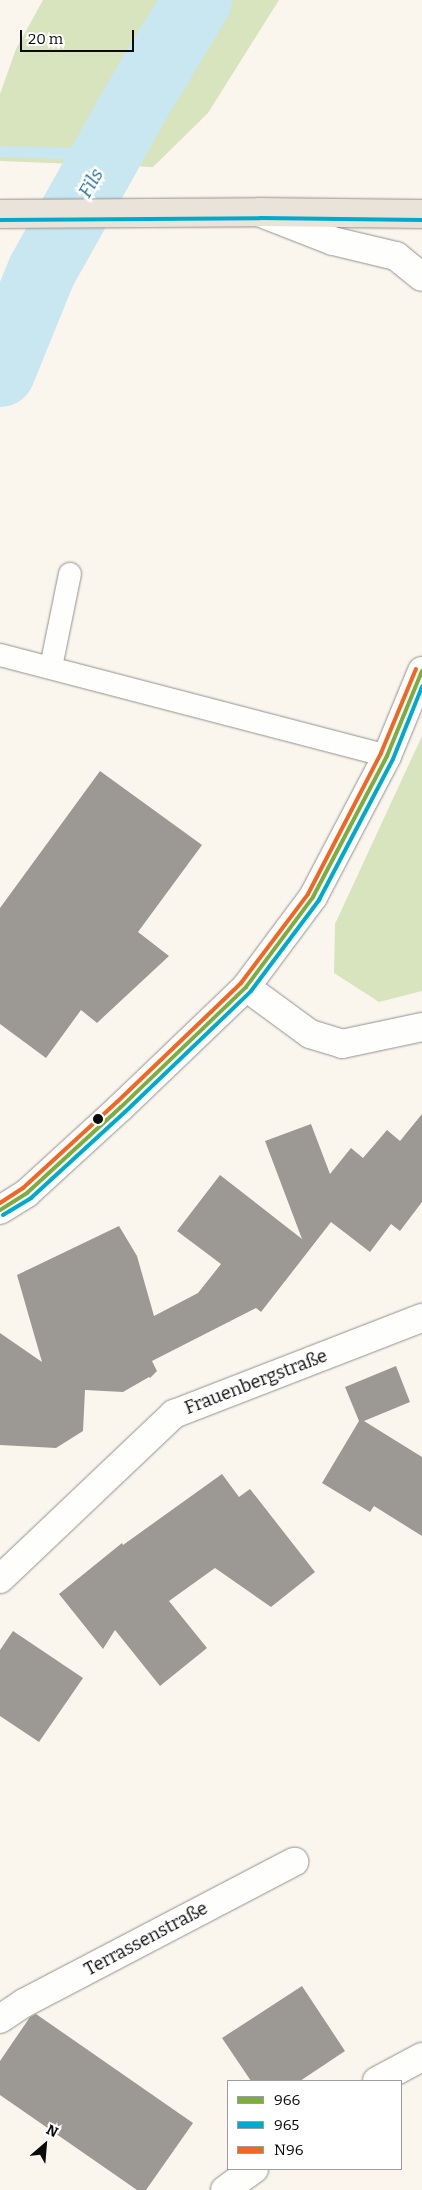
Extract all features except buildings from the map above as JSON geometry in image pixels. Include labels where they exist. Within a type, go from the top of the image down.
[{"type":"main road","points":[[0,214],[260,212],[422,214]]},
{"type":"street","points":[[260,212],[333,241],[396,256],[422,277]]},
{"type":"street","points":[[0,1210],[27,1193],[121,1107],[246,986],[313,897],[387,756],[422,671]]},
{"type":"street","points":[[246,986],[310,1034],[342,1044],[422,1027]]},
{"type":"street","name":"Frauenbergstraße","points":[[0,1579],[174,1414],[422,1318]]},
{"type":"street","name":"Terrassenstraße","points":[[0,2019],[24,2002],[294,1862]]},
{"type":"street","points":[[379,2080],[422,2057]]},
{"type":"street","points":[[225,2190],[253,2170]]},
{"type":"lane","points":[[51,668],[70,574]]},
{"type":"lane","points":[[0,655],[387,756]]},
{"type":"green space","points":[[43,0],[279,0],[208,113],[153,167],[0,161],[0,94],[16,49]]},
{"type":"green space","points":[[422,736],[422,991],[379,1002],[334,973],[335,924]]},
{"type":"waterway","name":"Fils","points":[[0,372],[41,271],[136,101],[197,0]]},
{"type":"waterway","points":[[0,151],[106,154]]},
{"type":"transit line","name":"965","points":[[0,220],[260,218],[422,220]]},
{"type":"transit line","name":"N96","points":[[0,1203],[23,1188],[117,1102],[241,983],[308,894],[381,753],[416,669]]},
{"type":"transit line","name":"966","points":[[0,1210],[27,1193],[121,1107],[246,987],[313,897],[387,756],[422,671]]},
{"type":"transit line","name":"965","points":[[3,1215],[31,1198],[125,1112],[251,991],[319,900],[393,759],[422,687]]}]
